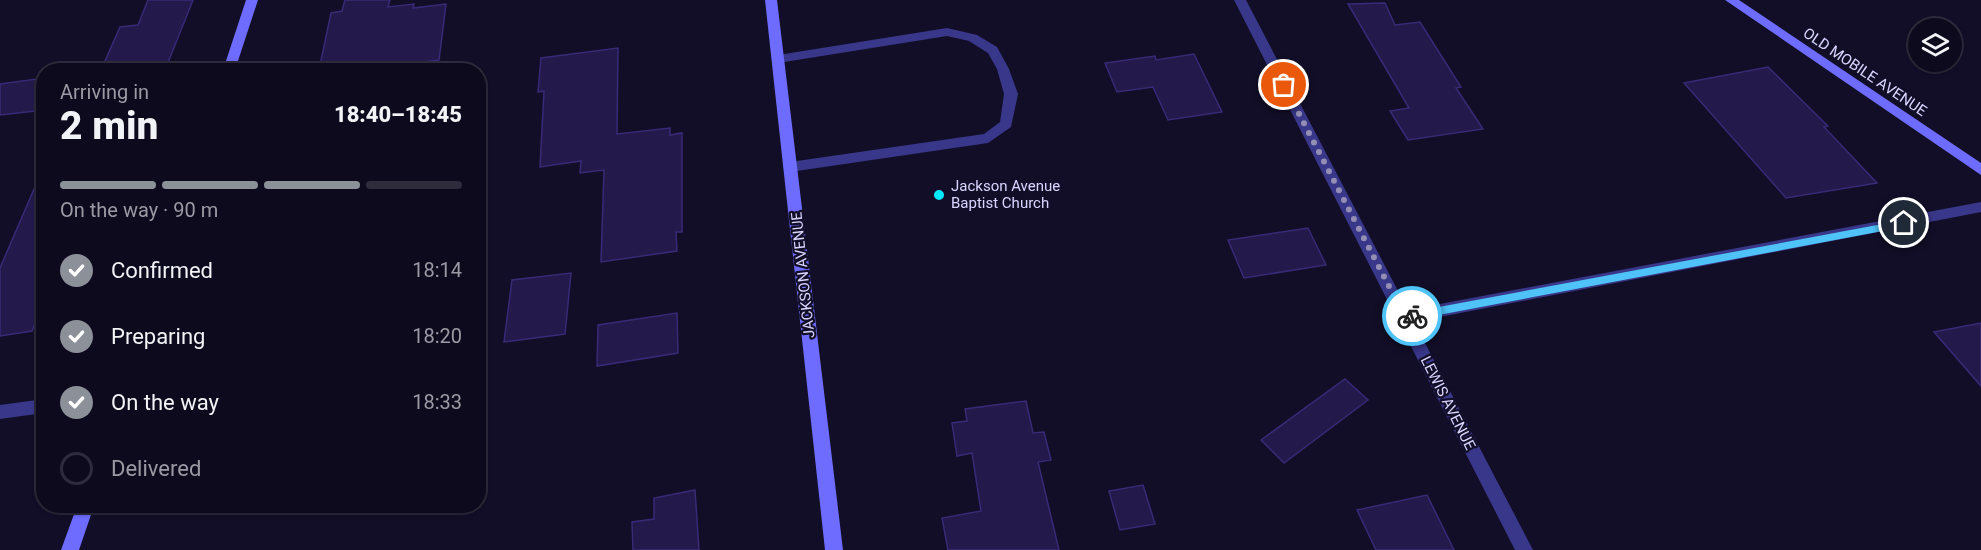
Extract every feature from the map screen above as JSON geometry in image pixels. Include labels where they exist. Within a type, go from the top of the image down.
[{"type":"street","points":[[231,63],[252,0]]},
{"type":"street","name":"JACKSON AVENUE","points":[[771,0],[834,550]]},
{"type":"street","name":"LEWIS AVENUE","points":[[1240,0],[1524,550]]},
{"type":"street","name":"OLD MOBILE AVENUE","points":[[1731,0],[1981,170]]},
{"type":"street","points":[[778,59],[947,32],[973,38],[993,50],[1003,69],[1011,94],[1006,124],[988,138],[790,167]]},
{"type":"street","points":[[1405,317],[1981,207]]},
{"type":"street","points":[[0,412],[36,407]]},
{"type":"street","points":[[70,550],[83,513]]},
{"type":"building","points":[[148,0],[193,0],[168,63],[104,63],[120,27],[138,25]]},
{"type":"building","points":[[345,0],[390,0],[388,7],[414,4],[413,8],[446,4],[439,60],[417,63],[320,63],[331,13],[342,11]]},
{"type":"building","points":[[1385,3],[1395,25],[1420,22],[1461,87],[1456,88],[1483,129],[1408,140],[1390,111],[1409,108],[1348,4]]},
{"type":"building","points":[[618,48],[617,134],[670,128],[670,135],[682,133],[682,232],[676,232],[677,251],[601,262],[604,170],[580,173],[581,161],[540,167],[544,91],[538,92],[541,58]]},
{"type":"building","points":[[1194,54],[1222,112],[1168,120],[1153,87],[1117,92],[1105,63],[1155,56],[1156,60]]},
{"type":"building","points":[[1768,67],[1828,126],[1824,127],[1877,183],[1786,198],[1684,83]]},
{"type":"building","points":[[36,79],[36,111],[0,115],[0,84]]},
{"type":"building","points":[[36,185],[36,321],[32,331],[0,336],[0,268]]},
{"type":"building","points":[[1308,228],[1326,265],[1244,278],[1228,240]]},
{"type":"building","points":[[571,273],[565,334],[504,342],[512,280]]},
{"type":"building","points":[[677,313],[678,353],[597,366],[598,325]]},
{"type":"building","points":[[1981,323],[1981,386],[1934,332]]},
{"type":"building","points":[[1345,379],[1368,400],[1284,463],[1261,440]]},
{"type":"building","points":[[1026,401],[1033,433],[1044,432],[1051,460],[1038,462],[1059,550],[948,550],[942,518],[981,511],[972,453],[957,456],[952,423],[967,421],[965,409]]},
{"type":"building","points":[[1143,485],[1155,524],[1120,530],[1109,491]]},
{"type":"building","points":[[695,490],[699,550],[633,550],[632,522],[654,519],[654,498]]},
{"type":"building","points":[[1427,495],[1454,550],[1376,550],[1357,510]]},
{"type":"way so far","points":[[1284,85],[1405,317],[1412,316]]},
{"type":"place","name":"Jackson Avenue Baptist Church","points":[[939,195]]},
{"type":"route","points":[[1412,316],[1904,223]]}]
